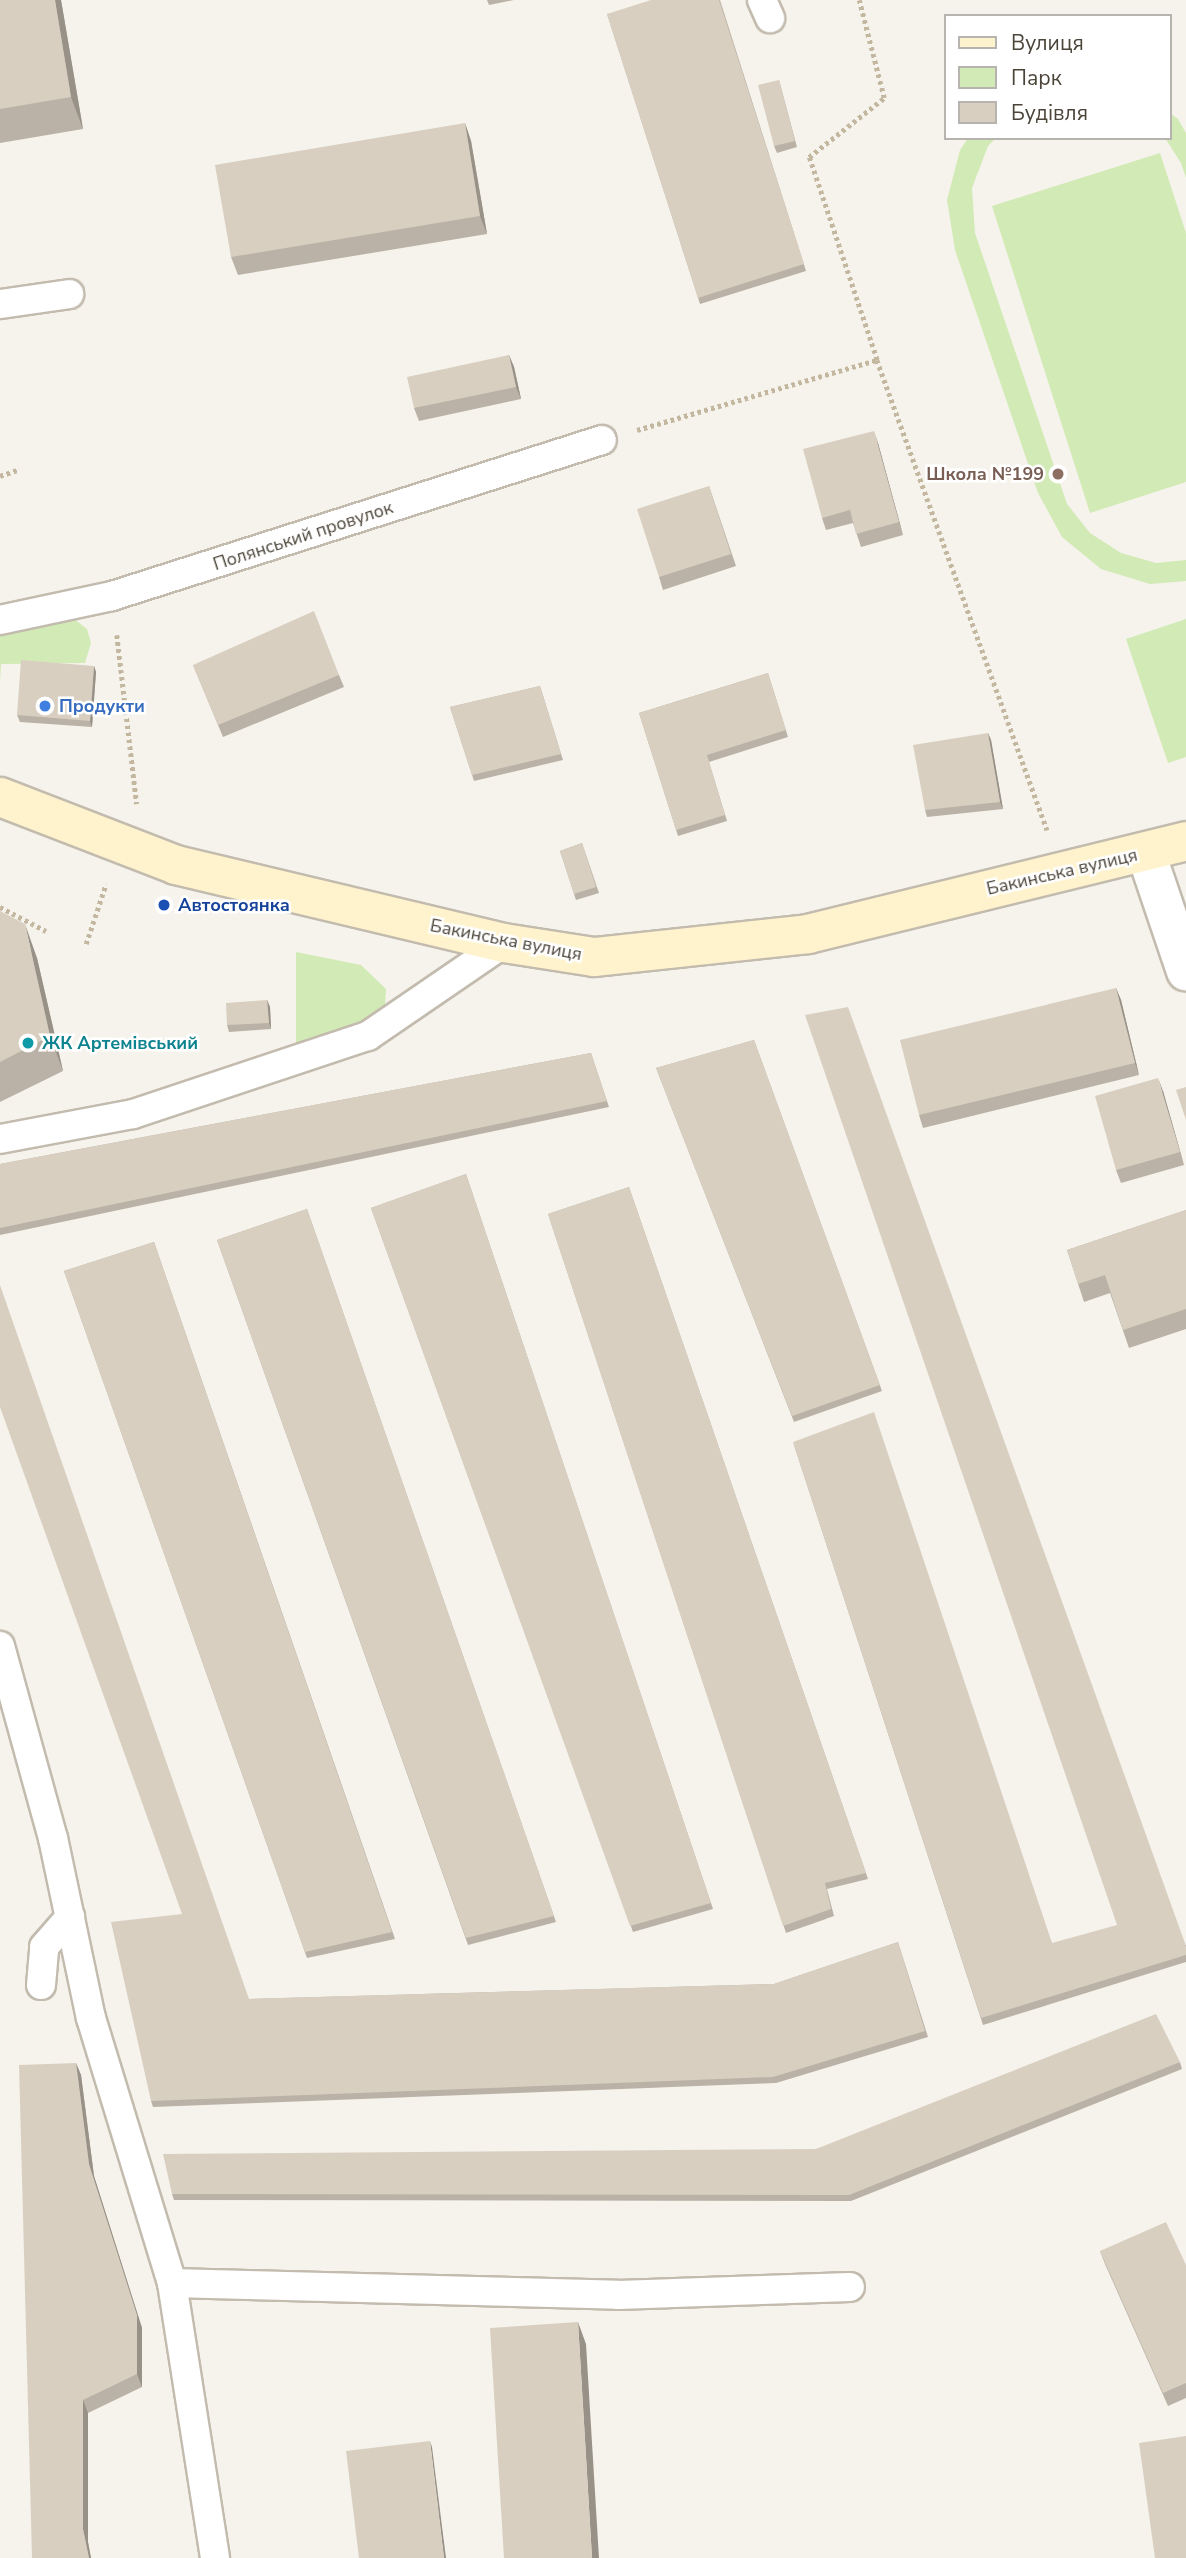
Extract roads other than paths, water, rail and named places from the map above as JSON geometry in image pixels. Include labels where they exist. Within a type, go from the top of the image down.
[{"type":"street","name":"Бакинська вулиця","points":[[0,797],[176,865],[504,943],[594,957],[808,934],[1061,869],[1146,853],[1186,841]]},
{"type":"street","points":[[1146,853],[1186,971]]},
{"type":"lane","points":[[0,304],[69,294]]},
{"type":"lane","name":"Полянський провулок","points":[[0,620],[112,596],[603,440]]},
{"type":"lane","points":[[0,1139],[133,1114],[368,1036],[504,943]]},
{"type":"lane","points":[[0,1646],[53,1838],[91,2018],[172,2284],[215,2558]]},
{"type":"lane","points":[[41,1985],[44,1947],[70,1917]]},
{"type":"lane","points":[[172,2284],[618,2295],[850,2287]]},
{"type":"place","name":"Школа №199","points":[[1058,474]]},
{"type":"place","name":"Продукти","points":[[45,706]]},
{"type":"place","name":"Автостоянка","points":[[164,905]]},
{"type":"place","name":"ЖК Артемівський","points":[[28,1043]]}]
